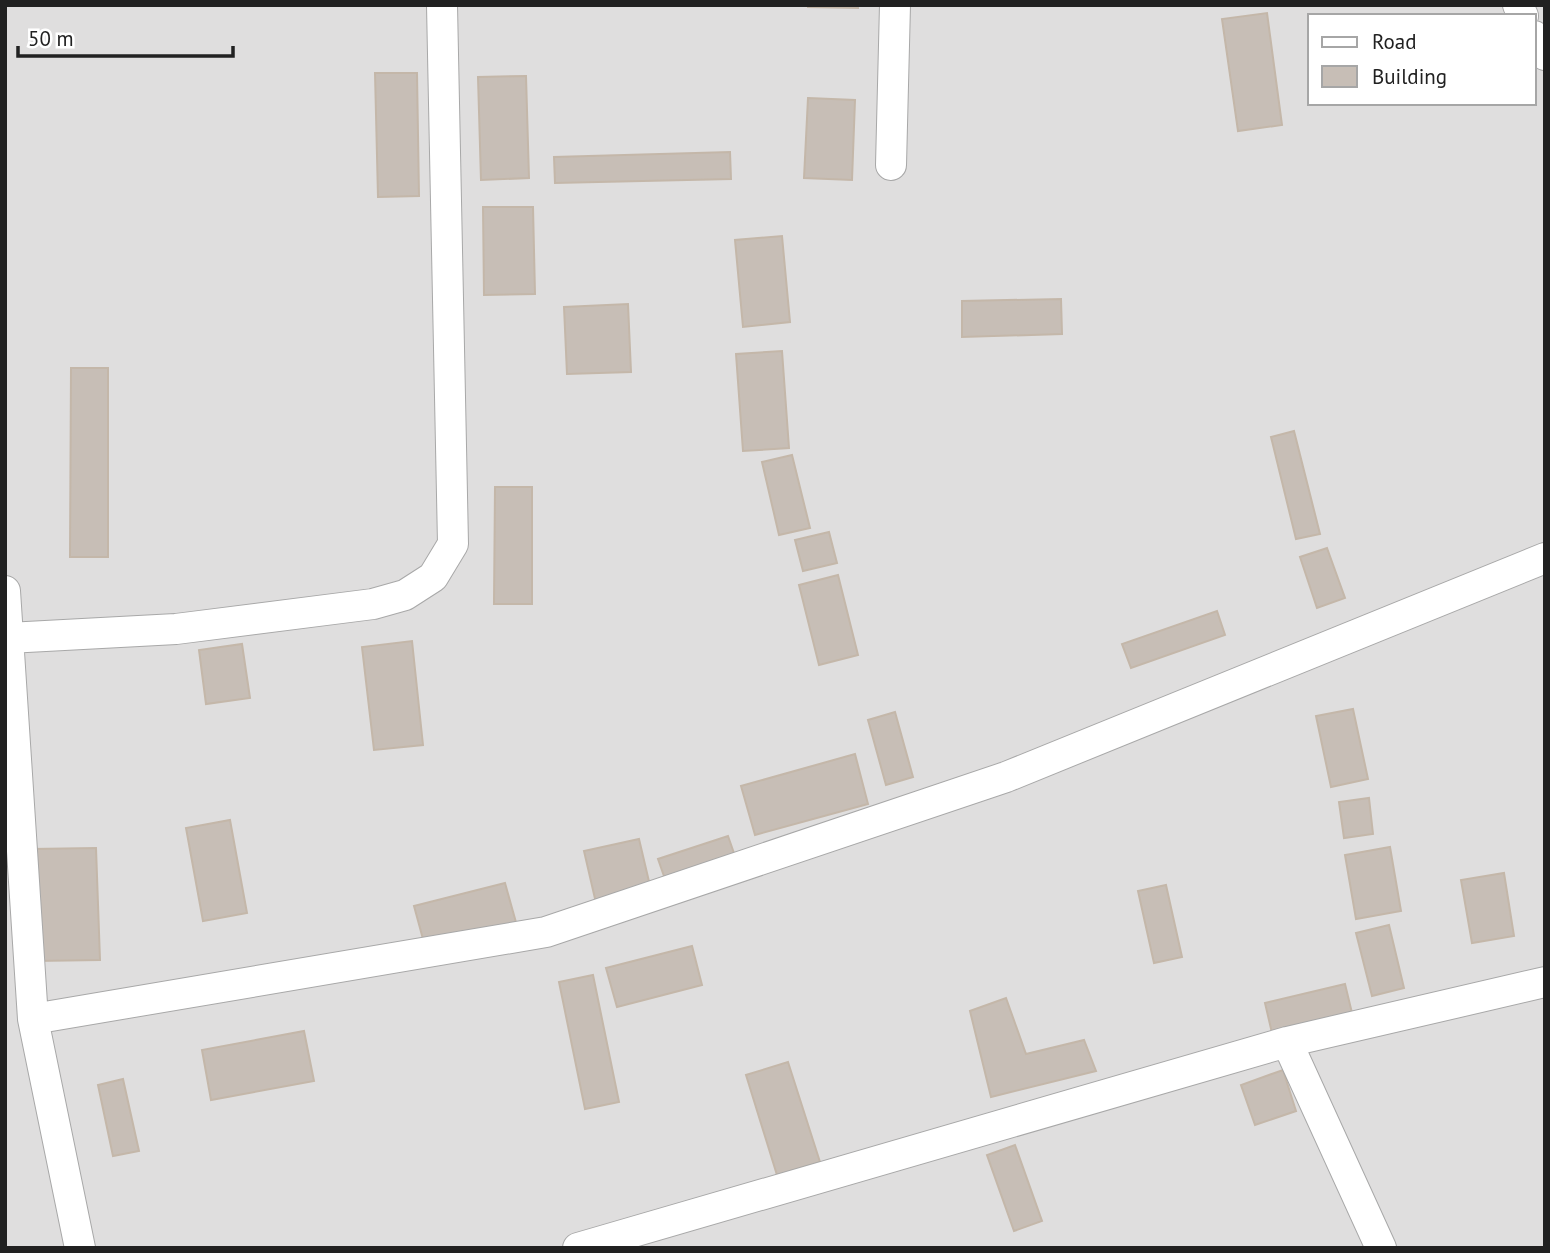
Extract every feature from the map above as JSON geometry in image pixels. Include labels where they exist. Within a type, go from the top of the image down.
[{"type":"street","points":[[8,638],[176,629],[373,604],[405,595],[433,578],[453,544],[442,5]]},
{"type":"street","points":[[891,165],[895,5]]},
{"type":"street","points":[[1536,39],[1545,55]]},
{"type":"street","points":[[33,1019],[546,932],[1006,777],[1545,558]]},
{"type":"street","points":[[5,591],[33,1019],[80,1248]]},
{"type":"street","points":[[578,1248],[1287,1042],[1545,982]]},
{"type":"street","points":[[1287,1042],[1381,1248]]},
{"type":"shaded area","points":[[5,5],[1545,5],[1545,1248],[5,1248]]},
{"type":"building","points":[[858,5],[858,8],[808,7]]},
{"type":"building","points":[[1267,13],[1282,125],[1238,131],[1222,19]]},
{"type":"building","points":[[375,73],[417,73],[419,196],[378,197]]},
{"type":"building","points":[[526,76],[529,178],[481,180],[478,77]]},
{"type":"building","points":[[808,98],[855,100],[852,180],[804,178]]},
{"type":"building","points":[[730,152],[731,179],[555,183],[554,157]]},
{"type":"building","points":[[483,207],[533,207],[535,294],[484,295]]},
{"type":"building","points":[[782,236],[790,322],[743,327],[735,240]]},
{"type":"building","points":[[1061,299],[1062,334],[962,337],[962,301]]},
{"type":"building","points":[[628,304],[631,372],[567,374],[564,307]]},
{"type":"building","points":[[782,351],[789,448],[743,451],[736,354]]},
{"type":"building","points":[[71,368],[108,368],[108,557],[70,557]]},
{"type":"building","points":[[1294,431],[1320,534],[1296,539],[1271,437]]},
{"type":"building","points":[[792,455],[810,528],[779,535],[762,462]]},
{"type":"building","points":[[495,487],[532,487],[532,604],[494,604]]},
{"type":"building","points":[[829,532],[837,563],[803,571],[795,540]]},
{"type":"building","points":[[1327,548],[1345,598],[1317,608],[1300,557]]},
{"type":"building","points":[[838,575],[858,655],[819,665],[799,585]]},
{"type":"building","points":[[1217,611],[1225,635],[1131,668],[1122,644]]},
{"type":"building","points":[[412,641],[423,745],[374,750],[362,647]]},
{"type":"building","points":[[242,644],[250,698],[206,704],[199,650]]},
{"type":"building","points":[[1353,709],[1368,779],[1331,787],[1316,716]]},
{"type":"building","points":[[895,712],[913,777],[886,785],[868,720]]},
{"type":"building","points":[[855,754],[868,804],[755,835],[741,786]]},
{"type":"building","points":[[1369,798],[1373,834],[1344,838],[1339,802]]},
{"type":"building","points":[[230,820],[247,913],[203,921],[186,828]]},
{"type":"building","points":[[728,836],[735,856],[665,879],[658,859]]},
{"type":"building","points":[[639,839],[651,890],[596,903],[584,851]]},
{"type":"building","points":[[1390,847],[1401,911],[1356,919],[1345,855]]},
{"type":"building","points":[[96,848],[100,960],[35,961],[32,849]]},
{"type":"building","points":[[1504,873],[1514,936],[1472,943],[1461,880]]},
{"type":"building","points":[[505,883],[517,926],[426,950],[414,906]]},
{"type":"building","points":[[1166,885],[1182,957],[1154,963],[1138,891]]},
{"type":"building","points":[[1389,925],[1404,988],[1372,996],[1356,933]]},
{"type":"building","points":[[692,946],[702,985],[617,1007],[606,968]]},
{"type":"building","points":[[593,975],[619,1102],[585,1109],[559,982]]},
{"type":"building","points":[[1345,984],[1352,1013],[1272,1033],[1265,1003]]},
{"type":"building","points":[[1006,998],[1026,1054],[1084,1040],[1096,1071],[991,1097],[970,1011]]},
{"type":"building","points":[[304,1031],[314,1081],[211,1100],[202,1050]]},
{"type":"building","points":[[788,1062],[820,1162],[777,1175],[746,1075]]},
{"type":"building","points":[[1283,1070],[1296,1111],[1255,1125],[1241,1085]]},
{"type":"building","points":[[123,1079],[139,1151],[113,1156],[98,1085]]},
{"type":"building","points":[[1015,1145],[1042,1221],[1014,1231],[987,1155]]}]
